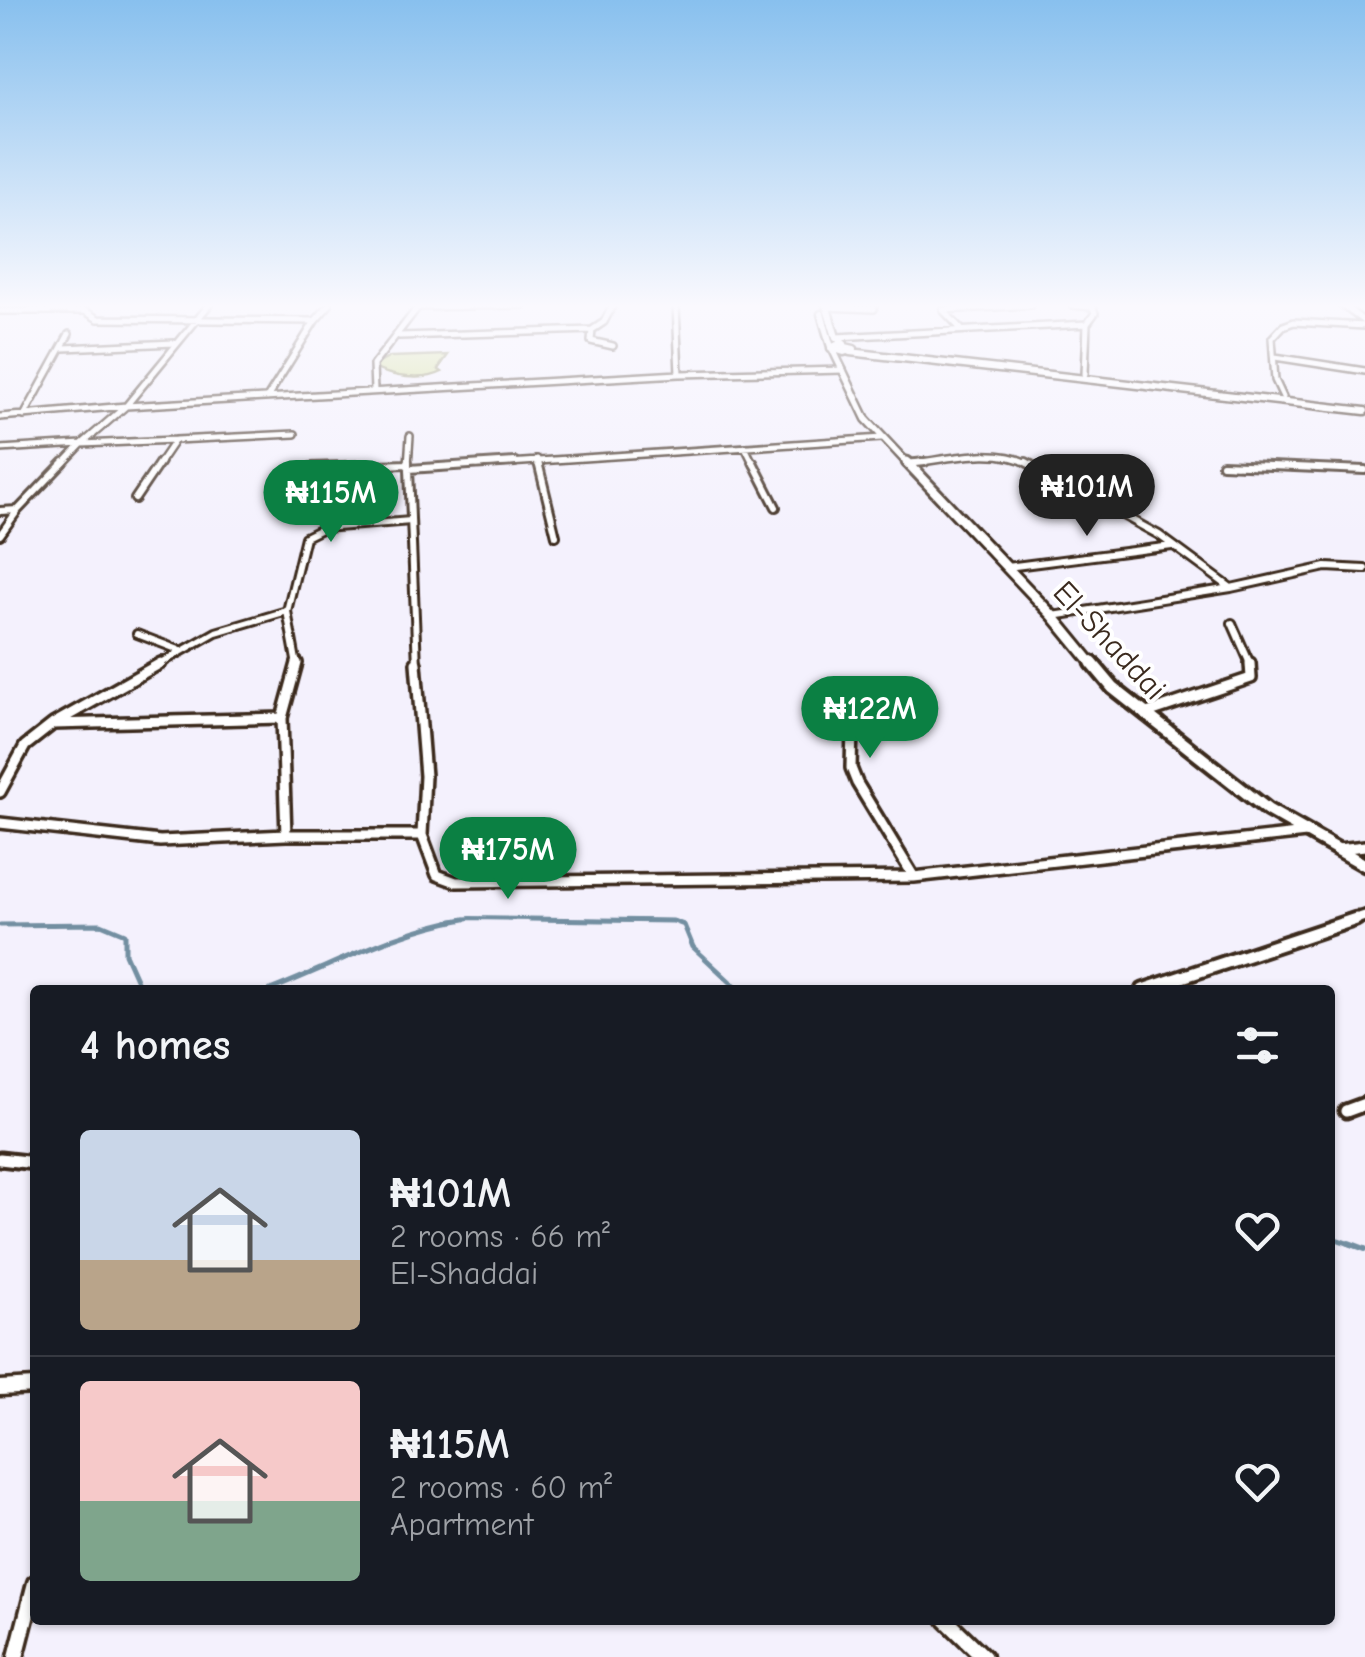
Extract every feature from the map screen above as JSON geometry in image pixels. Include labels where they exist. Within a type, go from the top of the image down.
[{"type":"street","points":[[24,416],[44,382]]},
{"type":"street","points":[[0,535],[18,510],[82,444],[126,406],[144,382]]},
{"type":"street","points":[[267,398],[276,382]]},
{"type":"street","points":[[373,382],[374,392]]},
{"type":"street","points":[[0,417],[538,382]]},
{"type":"street","name":"El-Shaddai","points":[[849,382],[866,420],[1054,616],[1094,668],[1144,714],[1240,790],[1365,866]]},
{"type":"street","points":[[1145,382],[1365,409]]},
{"type":"street","points":[[1153,382],[1365,409]]},
{"type":"street","points":[[1276,382],[1282,397]]},
{"type":"street","points":[[0,449],[295,434]]},
{"type":"street","points":[[410,436],[413,638],[423,716],[425,776],[422,834],[438,875],[456,882],[914,878],[1306,833]]},
{"type":"street","points":[[311,467],[408,466],[882,438]]},
{"type":"street","points":[[135,498],[176,440]]},
{"type":"street","points":[[745,447],[776,506]]},
{"type":"street","points":[[908,464],[990,455],[1019,458],[1159,535],[1231,588]]},
{"type":"street","points":[[537,459],[556,536]]},
{"type":"street","points":[[1222,464],[1365,470]]},
{"type":"street","points":[[0,511],[18,510]]},
{"type":"street","points":[[286,835],[282,718],[297,664],[287,611],[308,533],[324,528],[412,521]]},
{"type":"street","points":[[1008,568],[1172,546]]},
{"type":"street","points":[[1054,616],[1231,588],[1326,566],[1365,569]]},
{"type":"street","points":[[0,792],[25,746],[53,724],[178,650],[231,625],[287,611]]},
{"type":"street","points":[[1144,714],[1251,678],[1252,668],[1232,624]]},
{"type":"street","points":[[137,634],[178,650]]},
{"type":"street","points":[[53,724],[282,718]]},
{"type":"street","points":[[852,727],[851,768],[857,783],[914,878]]},
{"type":"street","points":[[0,823],[148,840],[422,834]]},
{"type":"street","points":[[1335,849],[1365,846]]},
{"type":"street","points":[[1158,985],[1365,916]]},
{"type":"street","points":[[1346,1111],[1365,1104]]},
{"type":"street","points":[[0,1159],[30,1162]]},
{"type":"street","points":[[0,1388],[30,1386]]},
{"type":"street","points":[[16,1657],[30,1602]]},
{"type":"street","points":[[951,1625],[984,1657]]},
{"type":"waterway","points":[[282,985],[390,940],[465,919]]},
{"type":"waterway","points":[[529,919],[673,921],[684,925],[693,947],[734,985]]},
{"type":"waterway","points":[[449,921],[674,921]]},
{"type":"waterway","points":[[0,925],[101,924],[125,934],[125,954],[139,985]]},
{"type":"waterway","points":[[1335,1239],[1356,1246]]},
{"type":"waterway","points":[[1349,1243],[1365,1249]]}]
